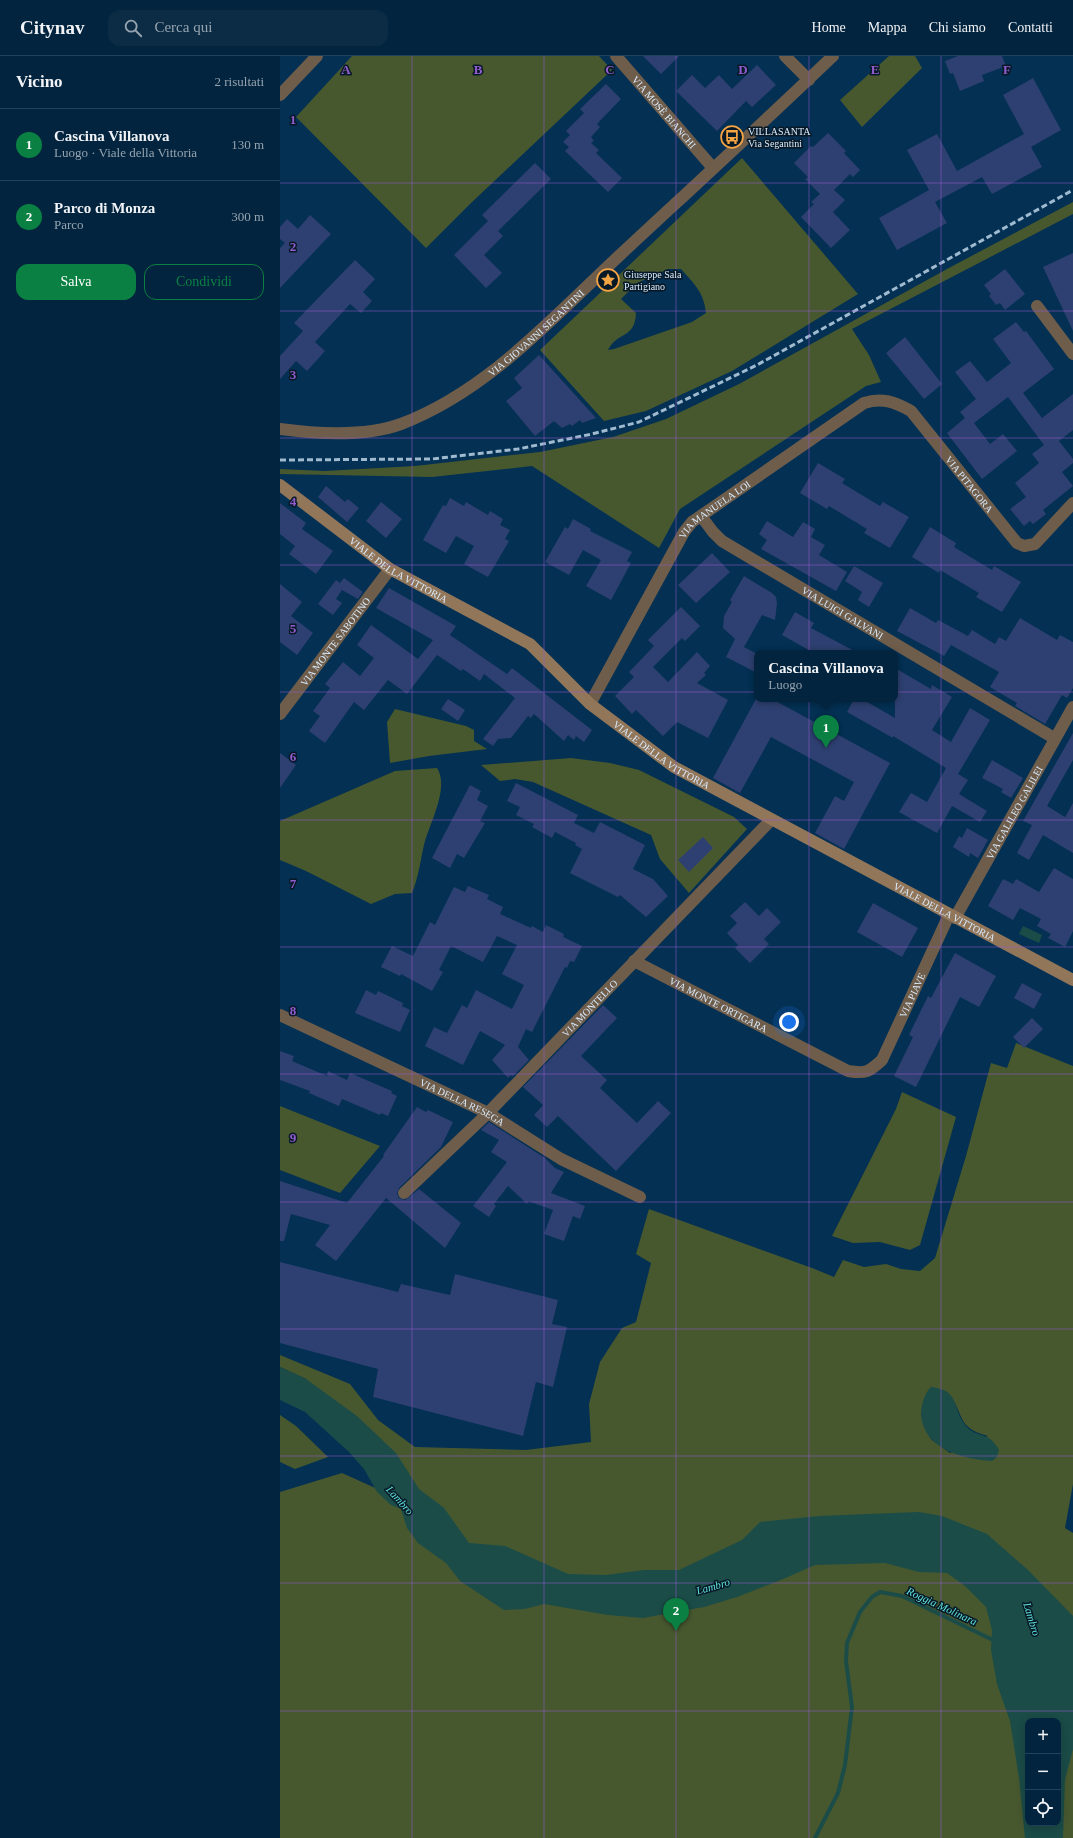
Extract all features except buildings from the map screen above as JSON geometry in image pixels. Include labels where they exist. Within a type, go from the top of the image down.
[{"type":"street","points":[[280,95],[317,56]]},
{"type":"street","name":"VIA MOSÈ BIANCHI","points":[[616,56],[713,168]]},
{"type":"street","points":[[785,56],[808,80]]},
{"type":"street","name":"VIA GIOVANNI SEGANTINI","points":[[280,429],[337,433],[380,429],[399,425],[449,401],[484,378],[507,359],[834,56]]},
{"type":"street","points":[[1037,306],[1073,354]]},
{"type":"street","name":"VIA MANUELA LOI","points":[[590,704],[684,532],[692,522],[864,403],[874,400],[885,400],[897,403],[911,411]]},
{"type":"street","name":"VIA PITAGORA","points":[[911,411],[1018,543],[1024,546],[1035,544],[1073,503]]},
{"type":"street","name":"VIALE DELLA VITTORIA","points":[[280,485],[390,570],[530,644],[590,704],[674,768],[1073,980]]},
{"type":"street","name":"VIA LUIGI GALVANI","points":[[701,516],[722,541],[1054,738]]},
{"type":"street","name":"VIA MONTE SABOTINO","points":[[280,714],[390,570]]},
{"type":"street","name":"VIA GALILEO GALILEI","points":[[952,917],[1073,707]]},
{"type":"street","name":"VIA MONTELLO","points":[[404,1193],[488,1113],[771,820]]},
{"type":"street","name":"VIA PIAVE","points":[[870,1071],[882,1060],[952,917]]},
{"type":"street","name":"VIA MONTE ORTIGARA","points":[[634,961],[848,1071],[861,1073],[870,1071]]},
{"type":"street","name":"VIA DELLA RESEGA","points":[[280,1015],[488,1113],[561,1159],[640,1197]]},
{"type":"shaded area","points":[[352,56],[599,56],[612,70],[470,204],[426,248],[296,117]]},
{"type":"shaded area","points":[[889,56],[915,56],[922,68],[862,127],[840,100]]},
{"type":"shaded area","points":[[742,158],[858,294],[732,371],[646,411],[604,421],[540,350]],"holes":[[[668,269],[681,269],[701,294],[706,313],[692,322],[608,350],[616,340],[633,327],[635,321],[636,313],[621,299],[637,283]]]},
{"type":"shaded area","points":[[1073,202],[1073,214],[852,329],[869,355],[881,382],[866,386],[680,509],[659,548],[532,466],[432,477],[280,474],[280,469],[325,471],[415,466],[540,452],[613,437],[666,419],[739,384],[947,269]]},
{"type":"shaded area","points":[[395,709],[466,726],[474,730],[474,741],[487,749],[429,756],[390,763],[387,722]]},
{"type":"shaded area","points":[[571,758],[610,763],[639,770],[734,817],[747,829],[689,893],[660,859],[651,835],[533,782],[515,779],[500,781],[481,765]]},
{"type":"shaded area","points":[[437,768],[440,776],[440,796],[424,845],[418,875],[412,893],[395,894],[371,904],[306,871],[280,860],[280,821],[395,771]]},
{"type":"shaded area","points":[[1016,1043],[1073,1066],[1073,1484],[1065,1528],[1073,1533],[1073,1838],[280,1838],[280,1492],[342,1473],[382,1491],[306,1379],[280,1367],[280,1355],[350,1384],[378,1420],[415,1447],[526,1450],[591,1442],[589,1404],[600,1362],[622,1328],[636,1322],[651,1263],[636,1254],[649,1209],[834,1277],[843,1260],[864,1267],[886,1264],[901,1269],[920,1271],[935,1258],[966,1156],[991,1063],[1007,1068]],"holes":[[[947,1392],[953,1400],[965,1424],[977,1432],[988,1436],[950,1453],[932,1440],[929,1436]]]},
{"type":"shaded area","points":[[902,1092],[956,1117],[920,1245],[910,1250],[880,1242],[853,1243],[832,1236],[896,1109]]},
{"type":"shaded area","points":[[280,1106],[380,1146],[340,1193],[280,1170]]},
{"type":"shaded area","points":[[280,1415],[296,1426],[328,1457],[295,1469],[280,1462]]},
{"type":"water","points":[[1023,926],[1042,935],[1039,943],[1019,934]]},
{"type":"water","name":"Lambro","points":[[280,1367],[306,1379],[357,1416],[396,1453],[419,1489],[444,1508],[469,1543],[505,1546],[568,1574],[606,1575],[644,1570],[679,1570],[742,1540],[760,1522],[819,1516],[919,1512],[942,1516],[987,1534],[1028,1570],[1073,1616],[1073,1749],[1065,1780],[1063,1838],[1025,1838],[1019,1778],[1010,1721],[997,1684],[991,1650],[992,1630],[986,1607],[965,1586],[947,1573],[919,1572],[885,1563],[815,1565],[737,1597],[704,1607],[643,1618],[608,1615],[544,1604],[525,1609],[504,1610],[460,1581],[446,1563],[418,1543],[407,1528],[401,1509],[391,1505],[377,1492],[364,1469],[349,1452],[305,1412],[280,1400]]},
{"type":"water","points":[[931,1387],[941,1389],[952,1396],[959,1414],[966,1426],[970,1430],[987,1437],[995,1444],[999,1450],[997,1457],[992,1461],[958,1455],[937,1444],[929,1437],[924,1427],[921,1415],[923,1400]]},
{"type":"waterway","name":"Roggia Molinara","points":[[815,1838],[838,1793],[845,1765],[852,1707],[846,1661],[847,1643],[860,1612],[872,1597],[880,1592],[902,1596],[995,1641]]},
{"type":"railway","points":[[280,460],[432,459],[518,449],[592,434],[639,422],[757,365],[1073,190]]},
{"type":"place","name":"VILLASANTA Via Segantini","points":[[732,137]]},
{"type":"place","name":"Giuseppe Sala Partigiano","points":[[608,280]]},
{"type":"place","name":"Cascina Villanova","points":[[826,748]]},
{"type":"place","name":"Parco di Monza","points":[[676,1631]]}]
